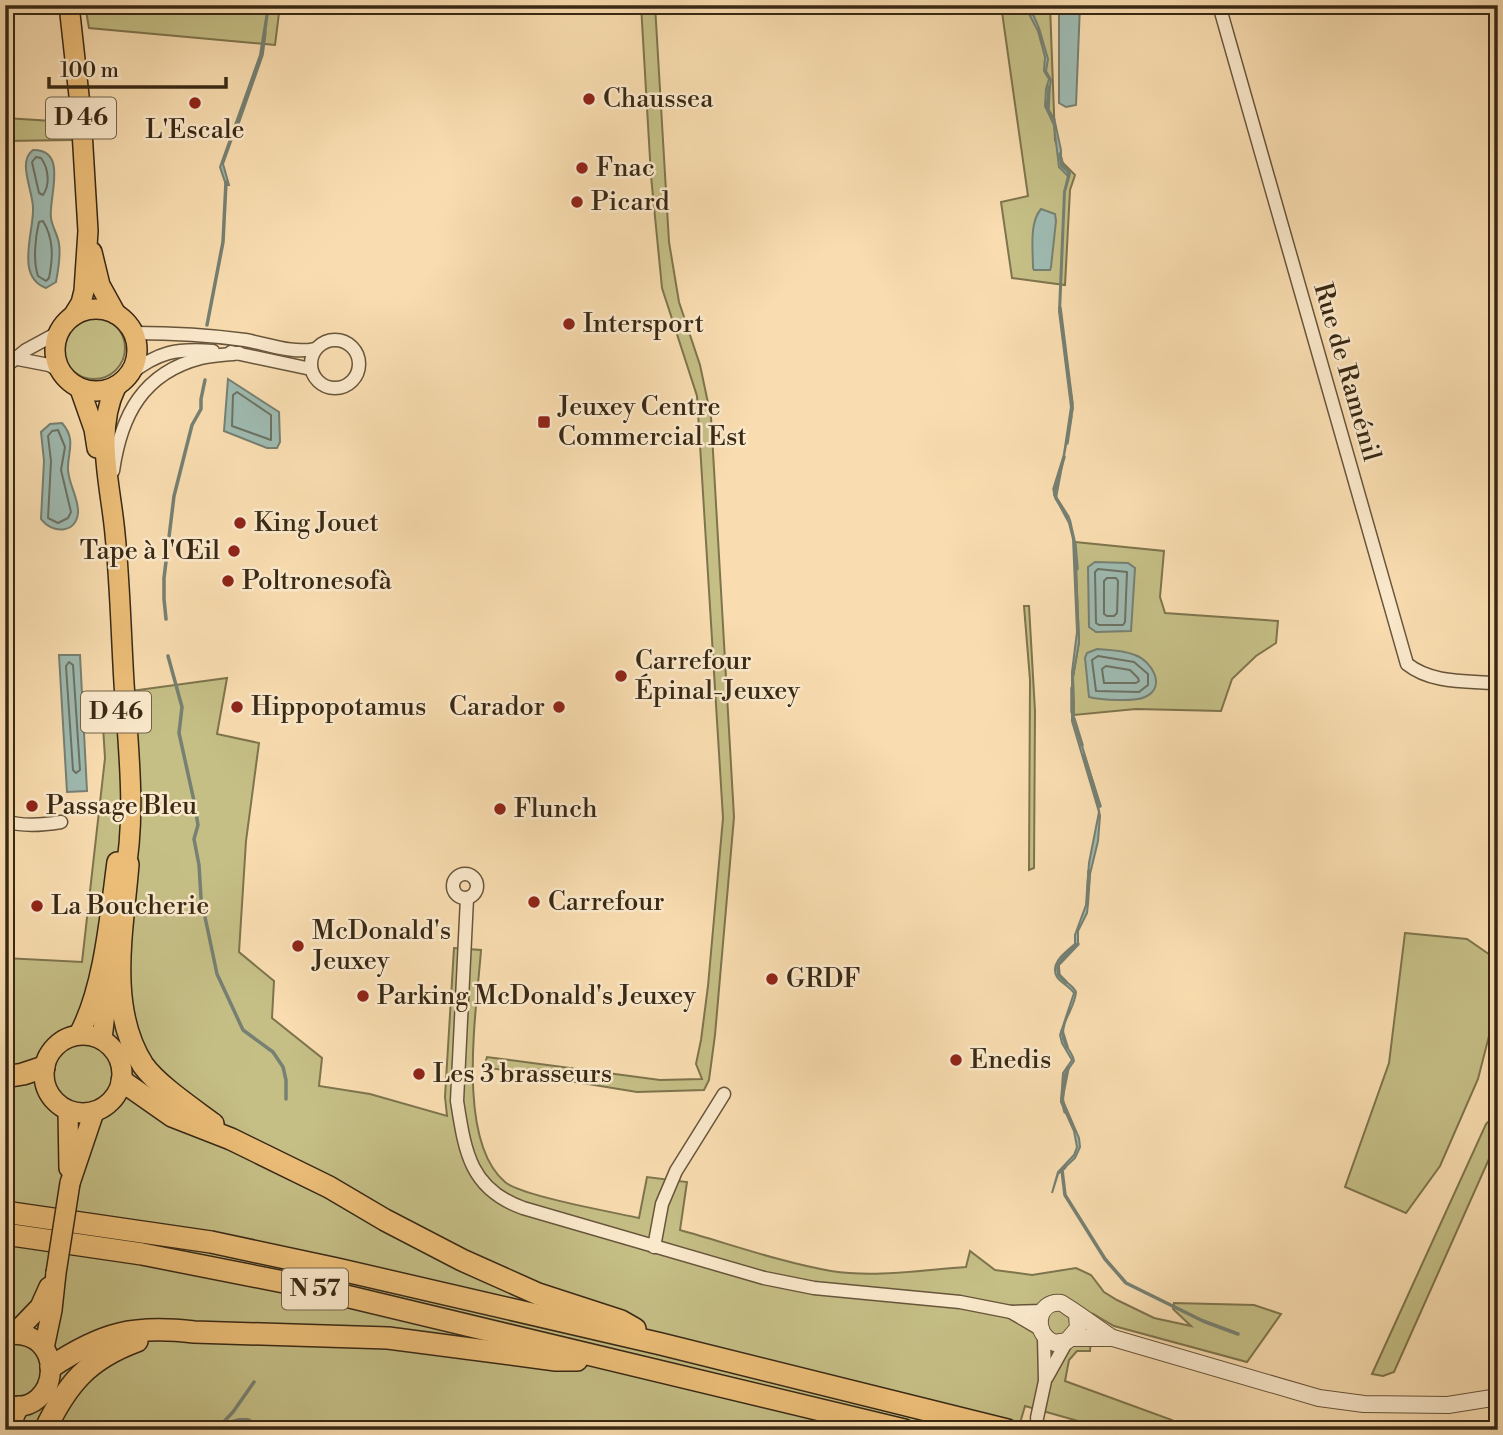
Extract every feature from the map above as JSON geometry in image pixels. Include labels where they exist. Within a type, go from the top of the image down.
[{"type":"highway","points":[[128,864],[121,1003],[128,1035],[145,1067],[178,1098],[231,1139]]},
{"type":"highway","points":[[5,1077],[44,1067]]},
{"type":"highway","points":[[122,1081],[172,1116],[231,1139],[328,1187],[463,1260],[538,1294],[621,1321],[661,1344]]},
{"type":"highway","name":"N 57","points":[[5,1212],[211,1242],[337,1269],[661,1344],[1007,1430]]},
{"type":"highway","name":"N 57","points":[[5,1234],[142,1254],[304,1286],[904,1430]]},
{"type":"highway","points":[[48,1358],[116,1334],[163,1328],[194,1332],[388,1338],[556,1360],[621,1361]]},
{"type":"highway","points":[[45,1430],[70,1385],[104,1355],[137,1341],[194,1332]]},
{"type":"main road","name":"D 46","points":[[67,324],[81,303],[84,291],[88,231],[81,114],[69,5]]},
{"type":"main road","name":"D 46","points":[[88,231],[100,285],[116,314]]},
{"type":"main road","points":[[102,309],[116,314],[126,321],[134,333],[138,348],[136,362],[122,381],[94,392],[80,389],[64,377],[60,370],[55,354],[56,339],[67,324],[86,310],[102,309]]},
{"type":"main road","name":"D 46","points":[[102,1039],[115,927],[128,864],[131,800],[115,536],[105,435],[106,413],[122,381]]},
{"type":"main road","name":"D 46","points":[[79,1034],[88,1018],[109,920],[117,860],[118,795],[117,721],[102,481],[94,429],[80,389]]},
{"type":"main road","points":[[79,1034],[102,1039],[112,1046],[119,1057],[122,1081],[117,1094],[107,1105],[94,1112],[68,1111],[51,1098],[46,1088],[44,1067],[49,1054],[58,1043],[79,1034]]},
{"type":"main road","points":[[68,1111],[70,1183]]},
{"type":"main road","points":[[8,1430],[12,1405],[30,1403],[46,1389],[55,1273],[70,1183],[94,1112]]},
{"type":"main road","points":[[10,1335],[40,1307],[55,1273]]},
{"type":"main road","points":[[10,1335],[36,1340],[48,1358]]},
{"type":"street","name":"Rue de Raménil","points":[[1219,5],[1407,664],[1420,673],[1443,680],[1493,683]]},
{"type":"street","points":[[5,368],[26,350],[67,324]]},
{"type":"street","points":[[134,333],[244,340],[303,352],[331,340],[348,343],[359,358],[358,373],[348,385],[341,388],[329,388],[321,384],[311,369],[315,349]]},
{"type":"street","points":[[122,381],[159,354],[192,349],[239,353],[311,369]]},
{"type":"street","points":[[115,536],[113,472],[117,444],[123,424],[139,399],[155,380],[174,367],[205,357],[239,353]]},
{"type":"street","points":[[18,359],[60,370]]},
{"type":"street","points":[[5,821],[34,825],[61,822]]},
{"type":"street","points":[[467,898],[456,1073],[457,1101],[462,1135],[481,1184],[508,1203],[764,1278],[814,1288],[960,1302],[1011,1312],[1043,1311],[1061,1303],[1113,1338],[1319,1398],[1364,1404],[1448,1405],[1498,1397]]},
{"type":"street","points":[[654,1247],[662,1204],[676,1171],[724,1094]]},
{"type":"street","points":[[1043,1311],[1039,1331],[1045,1381]]},
{"type":"street","points":[[1011,1312],[1055,1343],[1070,1339],[1113,1338]]},
{"type":"street","points":[[1037,1418],[1045,1381],[1078,1328],[1077,1315]]},
{"type":"shaded area","points":[[85,5],[280,5],[275,45],[89,28]]},
{"type":"shaded area","points":[[641,5],[655,5],[669,242],[679,302],[700,365],[711,417],[734,817],[709,1080],[704,1090],[637,1092],[484,1067],[487,1057],[660,1080],[702,1079],[696,1064],[708,986],[723,818],[697,396],[662,288],[651,176]]},
{"type":"shaded area","points":[[1001,5],[1050,5],[1055,140],[1063,163],[1075,175],[1070,190],[1065,285],[1012,278],[1001,202],[1028,196]]},
{"type":"shaded area","points":[[5,118],[68,122],[71,140],[5,141]]},
{"type":"shaded area","points":[[88,317],[100,317],[116,326],[123,336],[123,360],[116,370],[100,379],[88,379],[77,374],[68,365],[63,354],[63,342],[68,331],[77,322]]},
{"type":"shaded area","points":[[1075,542],[1164,551],[1160,597],[1165,613],[1278,621],[1276,643],[1256,656],[1232,679],[1221,711],[1136,709],[1074,715],[1073,677],[1079,642]]},
{"type":"shaded area","points":[[1024,606],[1029,606],[1035,711],[1034,868],[1029,870],[1030,680]]},
{"type":"shaded area","points":[[227,678],[217,734],[259,743],[246,841],[239,952],[274,981],[272,1018],[322,1058],[319,1086],[370,1094],[447,1116],[445,1097],[454,948],[481,950],[474,1038],[474,1105],[489,1162],[505,1182],[515,1187],[548,1198],[639,1218],[647,1177],[687,1182],[680,1230],[812,1267],[864,1274],[966,1267],[970,1251],[995,1270],[1032,1275],[1076,1268],[1091,1275],[1104,1292],[1117,1300],[1154,1318],[1191,1326],[1173,1309],[1174,1303],[1254,1305],[1281,1314],[1247,1362],[1114,1326],[1093,1314],[1090,1351],[1077,1351],[1069,1360],[1065,1381],[1172,1420],[1168,1430],[1110,1430],[1025,1406],[1018,1430],[5,1430],[5,958],[82,962],[105,758],[101,695]]},
{"type":"shaded area","points":[[1405,933],[1467,939],[1493,957],[1498,1001],[1478,1079],[1440,1166],[1406,1213],[1345,1187],[1389,1063]]},
{"type":"shaded area","points":[[1493,1117],[1489,1159],[1394,1372],[1383,1376],[1372,1374],[1486,1124]]},
{"type":"water","points":[[268,5],[262,55],[223,164],[229,185],[226,185],[220,167],[260,55]]},
{"type":"water","points":[[1027,5],[1039,28],[1048,59],[1046,71],[1051,80],[1048,110],[1055,122],[1061,164],[1070,174],[1065,192],[1060,312],[1073,408],[1063,463],[1071,407],[1059,311],[1064,192],[1068,176],[1059,167],[1054,125],[1045,106],[1049,79],[1044,71],[1045,57]]},
{"type":"water","points":[[1059,5],[1080,5],[1076,105],[1066,107],[1059,103]]},
{"type":"water","points":[[33,150],[44,152],[51,158],[54,166],[51,218],[60,249],[56,282],[46,288],[31,274],[29,264],[33,208],[26,161]]},
{"type":"water","points":[[1041,209],[1055,214],[1050,270],[1033,268],[1033,229]]},
{"type":"water","points":[[228,379],[279,412],[280,442],[277,448],[267,448],[224,431]]},
{"type":"water","points":[[62,423],[69,435],[68,470],[78,513],[73,525],[63,530],[51,527],[41,519],[44,461],[41,432],[50,424]]},
{"type":"water","points":[[1062,468],[1056,498],[1070,520],[1075,542],[1079,642],[1073,677],[1074,719],[1095,789],[1100,816],[1098,841],[1090,874],[1087,913],[1078,931],[1078,944],[1059,962],[1058,967],[1060,976],[1076,992],[1063,1030],[1063,1039],[1074,1061],[1065,1074],[1063,1101],[1079,1138],[1080,1147],[1075,1158],[1058,1174],[1052,1193],[1058,1172],[1074,1155],[1077,1147],[1074,1131],[1061,1102],[1063,1073],[1072,1060],[1060,1035],[1074,993],[1057,977],[1055,967],[1060,958],[1075,944],[1075,935],[1086,905],[1089,863],[1099,812],[1072,721],[1072,672],[1077,632],[1073,539],[1069,523],[1054,495]]},
{"type":"water","points":[[1095,562],[1128,563],[1135,568],[1131,631],[1096,632],[1089,627],[1088,567]]},
{"type":"water","points":[[1097,649],[1126,652],[1141,658],[1155,674],[1152,693],[1134,700],[1089,697],[1085,658],[1087,653]]},
{"type":"water","points":[[59,655],[80,655],[87,791],[67,792]]},
{"type":"water","points":[[239,1419],[248,1419],[269,1430],[221,1430]]},
{"type":"waterway","points":[[1030,5],[1032,14]]},
{"type":"waterway","points":[[236,129],[262,55],[265,32]]},
{"type":"waterway","points":[[1049,87],[1048,110],[1054,120]]},
{"type":"waterway","points":[[1060,154],[1062,166],[1069,172],[1068,175]]},
{"type":"waterway","points":[[207,325],[223,242],[226,182]]},
{"type":"waterway","points":[[1060,308],[1072,404]]},
{"type":"waterway","points":[[166,619],[164,578],[174,496],[192,425],[201,409],[205,380]]},
{"type":"waterway","points":[[1067,443],[1071,416]]},
{"type":"waterway","points":[[1064,457],[1054,489],[1056,498],[1068,517]]},
{"type":"waterway","points":[[1075,545],[1077,569]]},
{"type":"waterway","points":[[168,656],[182,707],[179,733],[198,825],[194,839],[201,898],[217,974],[243,1030],[273,1052],[283,1067],[286,1099]]},
{"type":"waterway","points":[[1072,688],[1072,712]]},
{"type":"waterway","points":[[1074,719],[1082,745]]},
{"type":"waterway","points":[[1084,756],[1100,806]]},
{"type":"waterway","points":[[1088,891],[1089,871]]},
{"type":"waterway","points":[[1066,982],[1059,975],[1058,965],[1078,944]]},
{"type":"waterway","points":[[1062,1031],[1067,1047]]},
{"type":"waterway","points":[[1065,1112],[1062,1098],[1068,1068]]},
{"type":"waterway","points":[[1065,1167],[1062,1170],[1065,1195],[1105,1259],[1126,1283],[1203,1321],[1238,1334]]},
{"type":"waterway","points":[[216,1430],[233,1412],[254,1382]]},
{"type":"place","name":"Chaussea","points":[[589,99]]},
{"type":"place","name":"L'Escale","points":[[195,103]]},
{"type":"place","name":"Fnac","points":[[582,168]]},
{"type":"place","name":"Picard","points":[[577,202]]},
{"type":"place","name":"Intersport","points":[[569,324]]},
{"type":"place","name":"Jeuxey Centre Commercial Est","points":[[544,422]]},
{"type":"place","name":"King Jouet","points":[[240,523]]},
{"type":"place","name":"Tape à l'Œil","points":[[234,551]]},
{"type":"place","name":"Poltronesofà","points":[[228,581]]},
{"type":"place","name":"Carrefour Épinal-Jeuxey","points":[[621,676]]},
{"type":"place","name":"Hippopotamus","points":[[237,707]]},
{"type":"place","name":"Carador","points":[[559,707]]},
{"type":"place","name":"Passage Bleu","points":[[32,806]]},
{"type":"place","name":"Flunch","points":[[500,809]]},
{"type":"place","name":"Carrefour","points":[[534,902]]},
{"type":"place","name":"La Boucherie","points":[[37,906]]},
{"type":"place","name":"McDonald's Jeuxey","points":[[298,946]]},
{"type":"place","name":"GRDF","points":[[772,979]]},
{"type":"place","name":"Parking McDonald's Jeuxey","points":[[363,996]]},
{"type":"place","name":"Enedis","points":[[956,1060]]},
{"type":"place","name":"Les 3 brasseurs","points":[[419,1074]]}]
